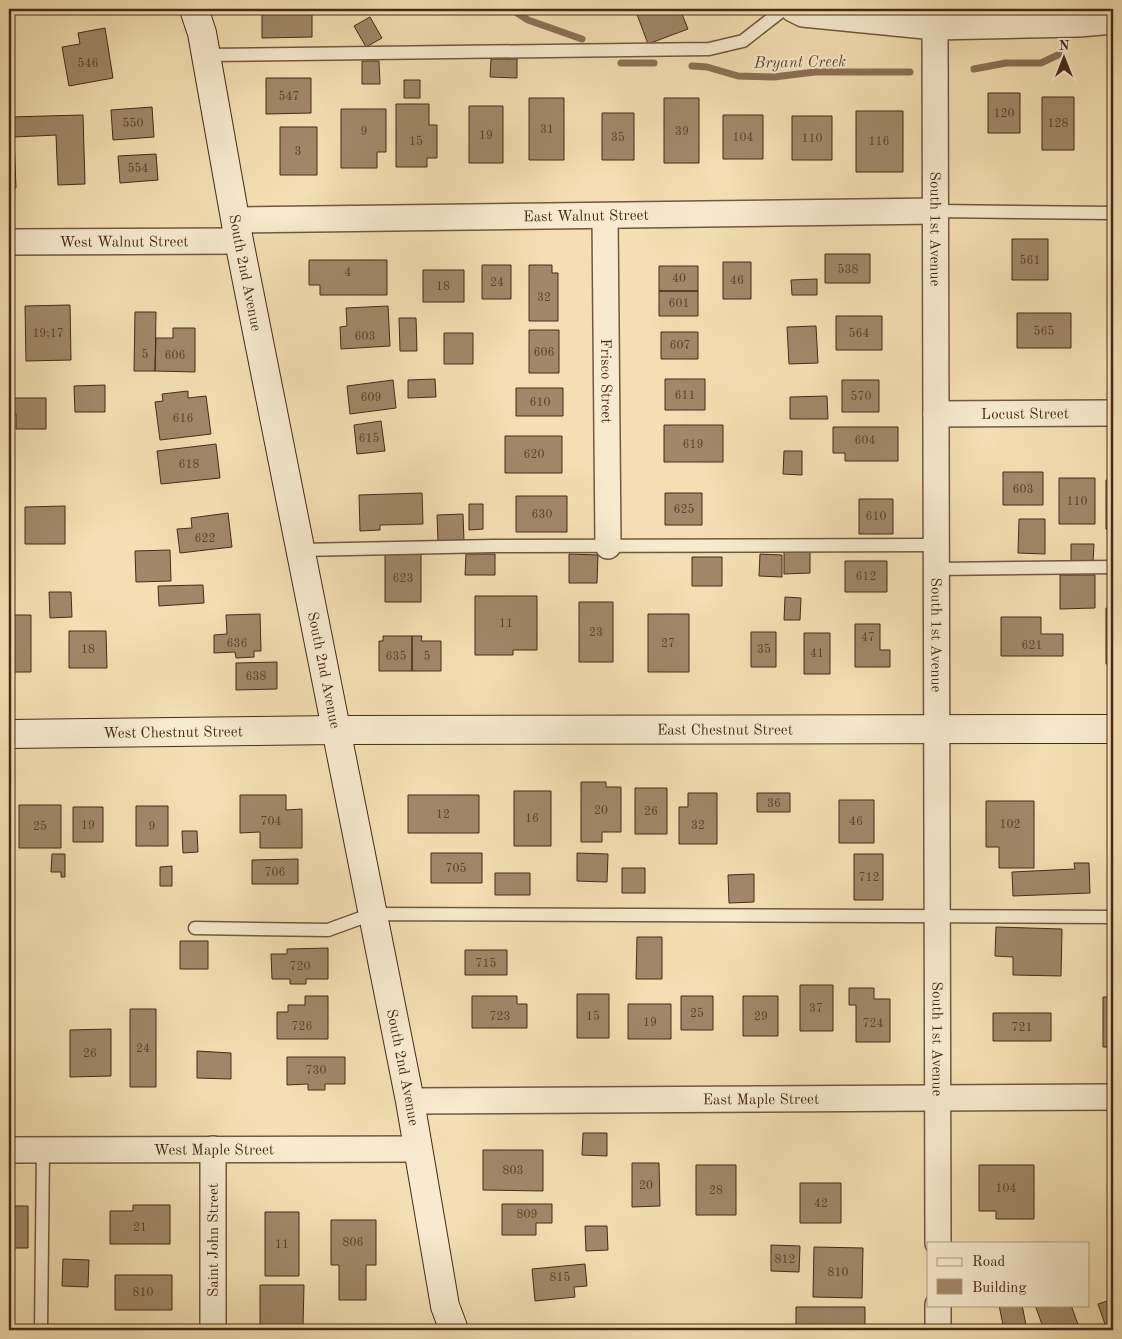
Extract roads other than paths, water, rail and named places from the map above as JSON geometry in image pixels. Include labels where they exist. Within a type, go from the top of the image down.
[{"type":"main road","name":"South 2nd Avenue","points":[[194,9],[202,34],[237,230],[410,1101],[445,1306],[454,1330]]},
{"type":"main road","name":"East Chestnut Street","points":[[336,730],[1113,729]]},
{"type":"main road","name":"West Chestnut Street","points":[[9,734],[336,730]]},
{"type":"street","points":[[793,9],[803,14],[935,27],[1079,24],[1113,21]]},
{"type":"street","name":"South 1st Avenue","points":[[935,27],[938,1242]]},
{"type":"street","name":"East Walnut Street","points":[[237,230],[605,216],[936,211]]},
{"type":"street","name":"Frisco Street","points":[[605,216],[608,546]]},
{"type":"street","name":"West Walnut Street","points":[[9,242],[237,230]]},
{"type":"street","name":"Locust Street","points":[[936,414],[1113,413]]},
{"type":"street","name":"East Maple Street","points":[[410,1101],[1113,1096]]},
{"type":"street","name":"Saint John Street","points":[[213,1149],[213,1330]]},
{"type":"street","name":"West Maple Street","points":[[9,1150],[418,1149]]},
{"type":"street","points":[[938,1306],[938,1330]]},
{"type":"lane","points":[[206,55],[709,49],[743,42],[784,9]]},
{"type":"lane","points":[[936,211],[1113,213]]},
{"type":"lane","points":[[300,550],[608,546],[936,557],[1113,566]]},
{"type":"lane","points":[[195,928],[328,930],[372,914],[1113,917]]},
{"type":"lane","points":[[41,1330],[43,1150]]},
{"type":"waterway","name":"Bryant Creek","points":[[511,9],[528,20],[582,39]]},
{"type":"waterway","name":"Bryant Creek","points":[[974,69],[1006,63],[1041,63],[1060,54]]},
{"type":"waterway","name":"Bryant Creek","points":[[621,63],[654,63]]},
{"type":"waterway","name":"Bryant Creek","points":[[692,66],[707,67],[738,76],[774,77],[815,72],[910,72]]}]
